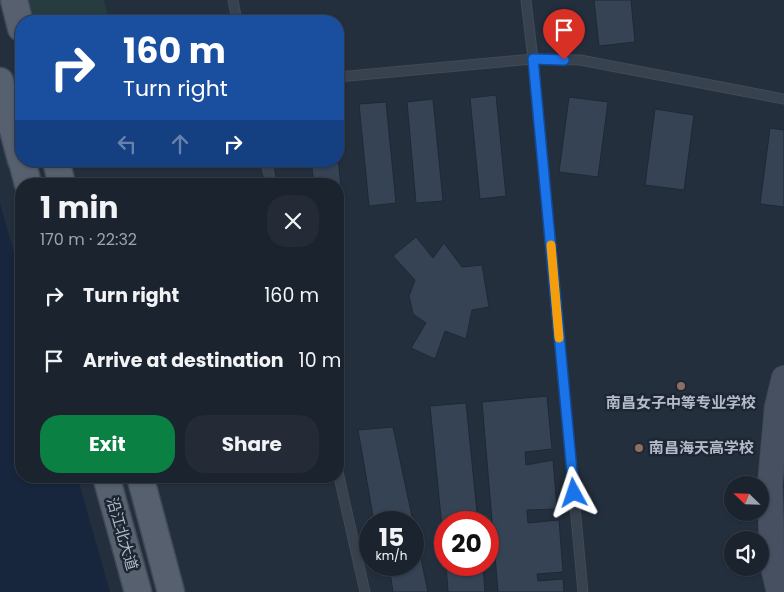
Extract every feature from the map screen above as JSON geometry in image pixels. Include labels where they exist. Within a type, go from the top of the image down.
[{"type":"main road","points":[[14,0],[18,15]]},
{"type":"main road","points":[[0,81],[15,138]]},
{"type":"main road","points":[[779,592],[772,562],[770,484],[777,407],[784,378]]},
{"type":"main road","name":"沿江北大道","points":[[108,483],[138,592]]},
{"type":"main road","points":[[142,483],[171,592]]},
{"type":"lane","points":[[233,0],[236,15]]},
{"type":"lane","points":[[526,0],[584,592]]},
{"type":"lane","points":[[344,76],[533,59],[580,60],[784,99]]},
{"type":"lane","points":[[340,483],[365,592]]},
{"type":"green space","points":[[28,0],[104,0],[108,15],[32,15]]},
{"type":"water","points":[[0,203],[15,257],[15,483],[79,483],[110,592],[0,592]]},
{"type":"building","points":[[594,0],[631,0],[635,42],[599,46]]},
{"type":"building","points":[[496,95],[506,196],[480,199],[470,98]]},
{"type":"building","points":[[569,97],[608,102],[598,177],[559,172]]},
{"type":"building","points":[[433,99],[443,201],[416,203],[407,102]]},
{"type":"building","points":[[386,102],[396,203],[369,206],[359,104]]},
{"type":"building","points":[[655,109],[694,115],[684,190],[645,185]]},
{"type":"building","points":[[770,128],[784,130],[784,207],[760,204]]},
{"type":"building","points":[[312,167],[339,167],[340,178],[313,178]]},
{"type":"building","points":[[416,237],[433,258],[444,243],[462,267],[482,265],[489,307],[472,310],[466,339],[445,331],[435,359],[411,348],[426,323],[413,314],[409,296],[415,280],[393,256]]},
{"type":"building","points":[[547,396],[552,449],[525,452],[526,465],[553,460],[557,509],[527,510],[528,523],[559,520],[563,572],[537,574],[538,581],[563,579],[564,592],[498,592],[497,576],[499,576],[499,511],[491,511],[482,402]]},
{"type":"building","points":[[466,403],[477,511],[440,511],[430,406]]},
{"type":"building","points":[[393,427],[411,511],[372,511],[358,430]]},
{"type":"building","points":[[424,573],[428,592],[393,592],[391,576],[424,576]]},
{"type":"building","points":[[447,576],[484,576],[485,592],[448,592]]},
{"type":"slow traffic","points":[[551,245],[559,338]]},
{"type":"place","name":"南昌女子中等专业学校","points":[[681,386]]},
{"type":"place","name":"南昌海天高学校","points":[[639,448]]},
{"type":"route","points":[[564,60],[533,59],[574,493]]}]
